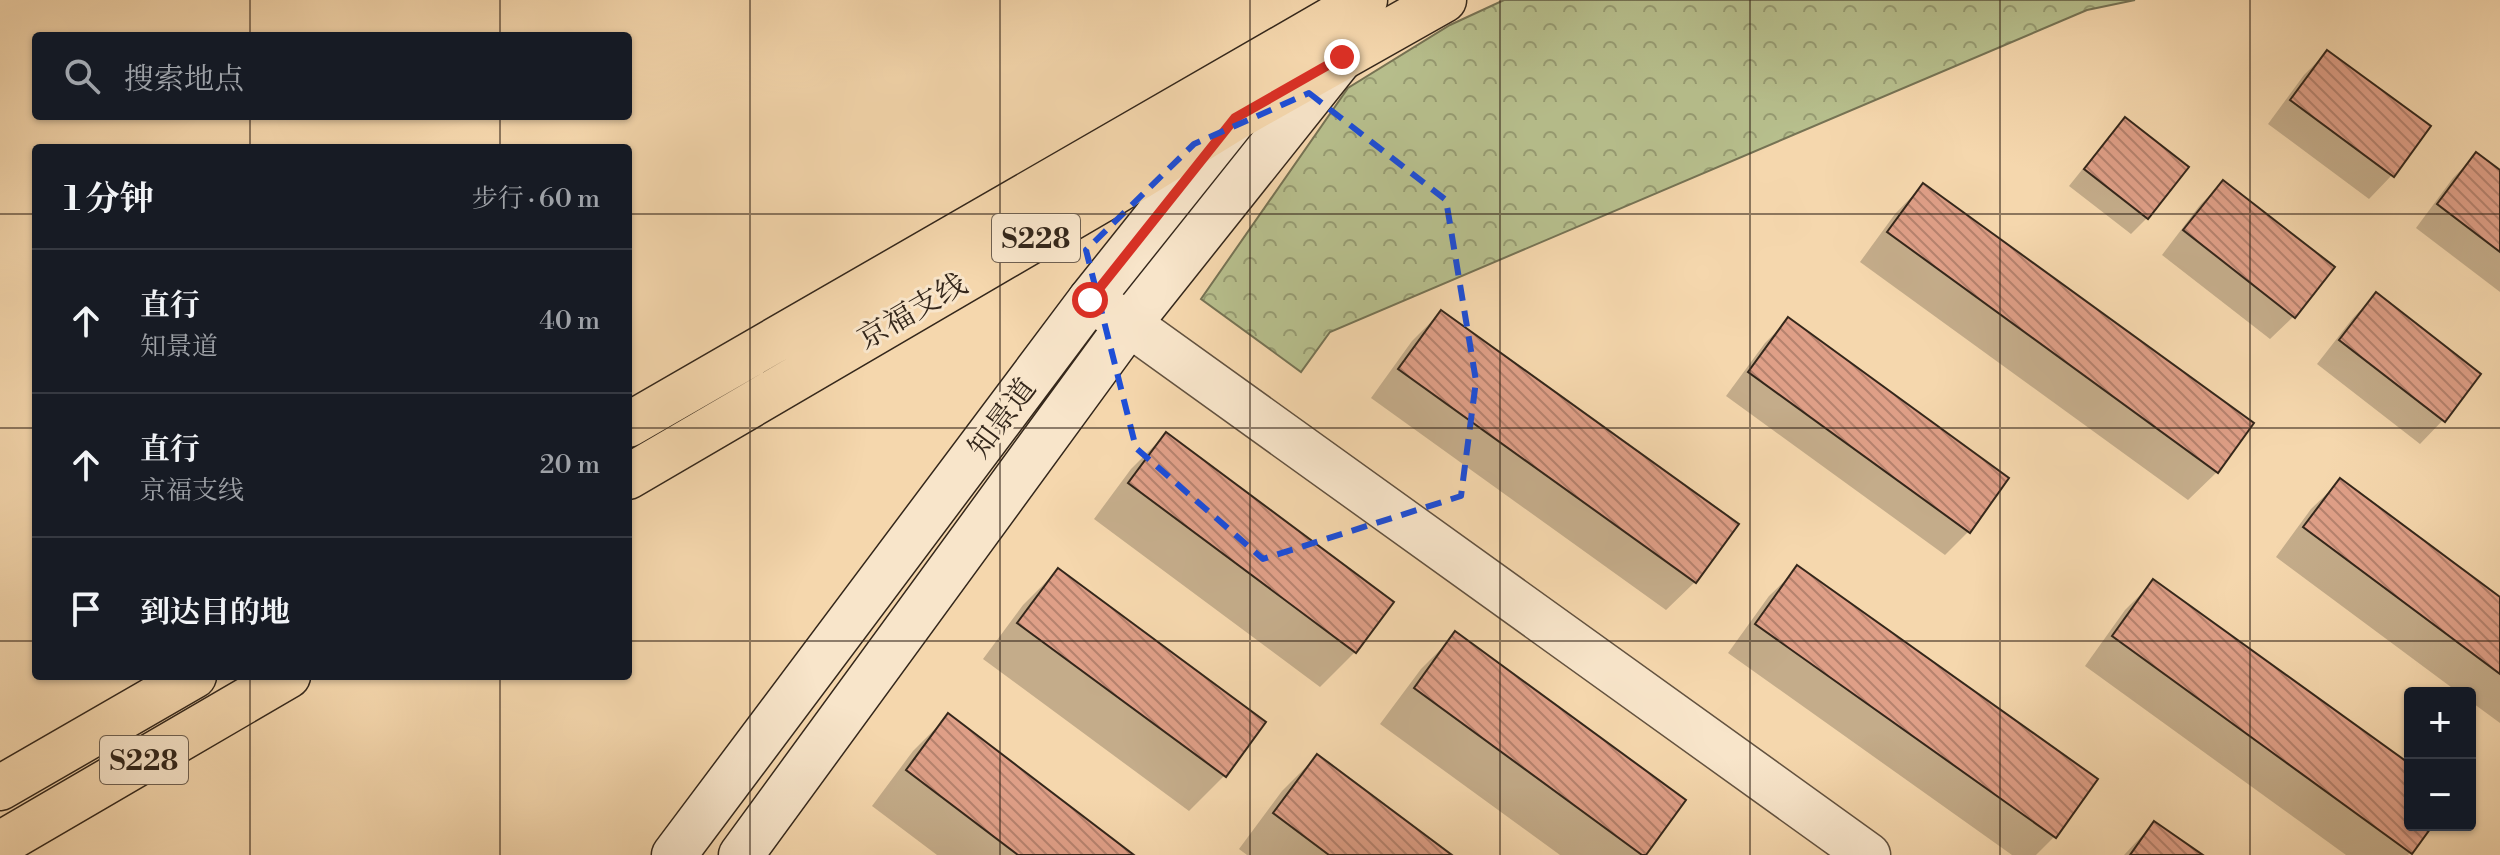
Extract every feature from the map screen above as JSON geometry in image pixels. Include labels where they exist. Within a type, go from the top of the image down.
[{"type":"main road","name":"知景道","points":[[674,855],[1090,300],[1235,118],[1346,19],[1402,0]]},
{"type":"main road","name":"京福支线","points":[[632,423],[1346,19],[1444,0]]},
{"type":"main road","name":"知景道","points":[[741,855],[1129,324],[1346,19]]},
{"type":"main road","name":"京福支线","points":[[632,475],[1105,198],[1235,118]]},
{"type":"main road","points":[[1090,300],[1129,324],[1868,855]]},
{"type":"main road","name":"S228","points":[[0,788],[187,680]]},
{"type":"main road","name":"S228","points":[[0,844],[281,680]]},
{"type":"highlighted area","points":[[1309,93],[1446,200],[1476,381],[1461,496],[1263,559],[1136,448],[1086,250],[1194,144]]},
{"type":"green space","points":[[1504,0],[2135,0],[2087,10],[1330,332],[1301,372],[1201,299],[1348,88],[1450,25]]},
{"type":"building","points":[[2327,50],[2431,126],[2394,177],[2290,100]]},
{"type":"building","points":[[2125,117],[2189,167],[2148,219],[2084,169]]},
{"type":"building","points":[[2476,152],[2500,170],[2500,252],[2437,204]]},
{"type":"building","points":[[2223,180],[2335,267],[2295,318],[2183,230]]},
{"type":"building","points":[[1923,183],[2254,423],[2218,473],[1887,232]]},
{"type":"building","points":[[2376,292],[2481,374],[2445,422],[2339,340]]},
{"type":"building","points":[[1441,310],[1739,524],[1696,583],[1398,369]]},
{"type":"building","points":[[1788,317],[2009,478],[1970,533],[1748,372]]},
{"type":"building","points":[[1166,432],[1394,602],[1356,653],[1128,483]]},
{"type":"building","points":[[2340,478],[2500,597],[2500,674],[2303,527]]},
{"type":"building","points":[[1797,565],[2098,779],[2056,838],[1755,624]]},
{"type":"building","points":[[1058,568],[1266,722],[1226,777],[1017,623]]},
{"type":"building","points":[[2153,579],[2404,760],[2404,831],[2429,831],[2412,854],[2112,636]]},
{"type":"building","points":[[1455,631],[1686,800],[1646,855],[1414,688]]},
{"type":"building","points":[[948,713],[1134,855],[1018,855],[906,770]]},
{"type":"building","points":[[1317,754],[1452,855],[1329,855],[1273,813]]},
{"type":"building","points":[[2154,821],[2203,855],[2130,855]]},
{"type":"route","points":[[1090,300],[1235,118],[1342,57]]}]
